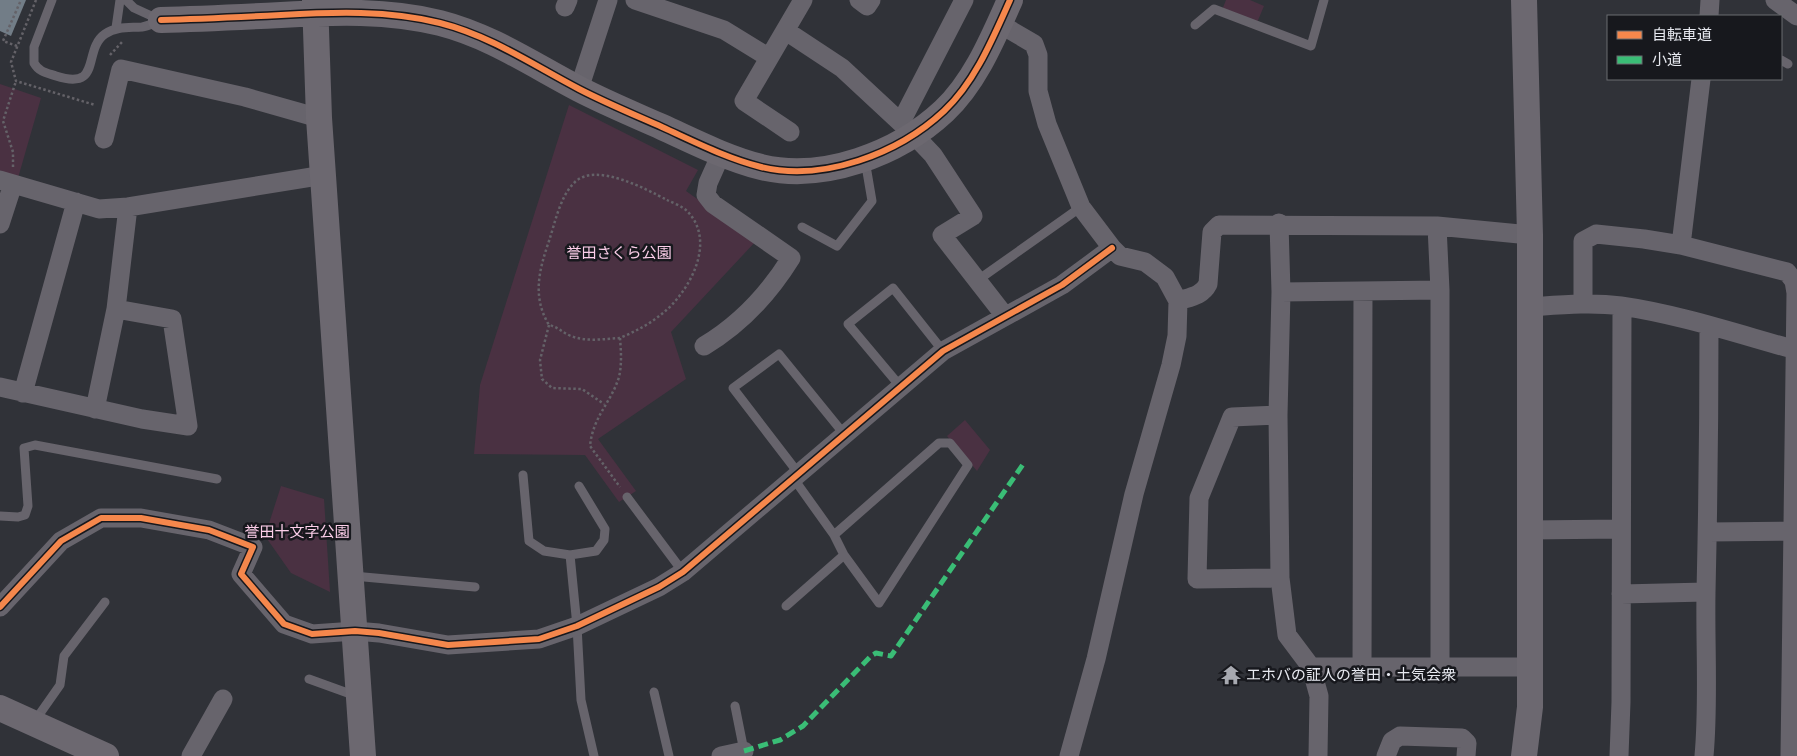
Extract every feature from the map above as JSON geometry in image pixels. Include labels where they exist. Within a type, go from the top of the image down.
[{"type":"street","points":[[579,89],[608,0]]},
{"type":"street","points":[[635,0],[724,30],[768,57]]},
{"type":"street","points":[[790,132],[744,101],[803,0]]},
{"type":"street","points":[[859,0],[867,6],[871,0]]},
{"type":"street","points":[[160,20],[315,7],[439,23],[482,37],[512,51],[579,89],[721,154],[762,167],[797,171],[828,168],[888,150],[907,128],[964,0]]},
{"type":"street","points":[[907,128],[944,111],[963,88],[981,60],[1010,0]]},
{"type":"street","points":[[1524,0],[1530,235],[1528,530],[1530,707],[1524,756]]},
{"type":"street","points":[[1709,15],[1710,0]]},
{"type":"street","points":[[1775,0],[1797,16]]},
{"type":"street","points":[[315,7],[320,118],[363,756]]},
{"type":"street","points":[[1000,24],[1034,44],[1038,55],[1038,91],[1042,108],[1081,206],[1120,256],[1145,262],[1165,276],[1178,301],[1177,336],[1171,365],[1134,494],[1096,659],[1069,756]]},
{"type":"street","points":[[786,30],[842,68],[907,128],[933,155],[973,216],[942,235],[1005,316]]},
{"type":"street","points":[[104,139],[121,69],[245,97],[320,118]]},
{"type":"street","points":[[1681,245],[1701,80]]},
{"type":"street","points":[[704,346],[723,335],[753,308],[773,287],[791,258],[713,204],[706,195],[708,183],[721,154]]},
{"type":"street","points":[[0,224],[7,182],[99,208],[128,207],[324,175]]},
{"type":"street","points":[[24,394],[76,202]]},
{"type":"street","points":[[95,409],[116,309],[128,207]]},
{"type":"street","points":[[1178,301],[1200,294],[1205,290],[1208,284],[1212,232],[1215,226],[1219,224],[1279,223],[1437,226],[1530,235]]},
{"type":"street","points":[[1279,223],[1282,292],[1278,415],[1280,578],[1287,635],[1311,668],[1320,696],[1318,756]]},
{"type":"street","points":[[1437,226],[1440,290],[1440,668]]},
{"type":"street","points":[[1583,303],[1583,241],[1596,234],[1681,245],[1787,272],[1794,281],[1796,293],[1792,531],[1794,629],[1790,756]]},
{"type":"street","points":[[0,607],[61,541],[102,518],[141,518],[209,530],[253,547],[241,574],[284,624],[312,634],[355,631],[379,633],[448,645],[539,639],[577,626],[659,587],[683,572],[943,351],[1062,285],[1112,248]]},
{"type":"street","points":[[1282,292],[1440,290]]},
{"type":"street","points":[[1362,667],[1363,291]]},
{"type":"street","points":[[1530,308],[1583,303],[1622,306],[1709,326],[1796,350]]},
{"type":"street","points":[[1618,756],[1621,702],[1622,306]]},
{"type":"street","points":[[0,387],[95,409],[188,426],[172,319],[116,309]]},
{"type":"street","points":[[1704,756],[1706,731],[1706,592],[1709,532],[1709,326]]},
{"type":"street","points":[[1278,415],[1232,417],[1198,498],[1197,579],[1280,578]]},
{"type":"street","points":[[1528,530],[1622,529]]},
{"type":"street","points":[[1709,532],[1792,531]]},
{"type":"street","points":[[1621,594],[1706,592]]},
{"type":"street","points":[[1311,668],[1529,668]]},
{"type":"street","points":[[191,756],[223,699]]},
{"type":"street","points":[[0,708],[106,756]]},
{"type":"street","points":[[1386,756],[1392,741],[1400,736],[1462,738],[1467,743],[1466,756]]},
{"type":"street","points":[[721,756],[744,751]]},
{"type":"lane","points":[[52,0],[34,47],[34,63],[42,71],[68,80],[82,77],[88,72],[100,39],[116,28],[144,26],[160,20]]},
{"type":"lane","points":[[116,28],[120,0]]},
{"type":"lane","points":[[126,0],[134,8],[160,20]]},
{"type":"lane","points":[[1195,26],[1214,9],[1311,46],[1324,0]]},
{"type":"lane","points":[[802,227],[837,246],[872,201],[864,158]]},
{"type":"lane","points":[[978,280],[1081,206]]},
{"type":"lane","points":[[900,386],[848,324],[893,288],[943,351]]},
{"type":"lane","points":[[834,535],[939,443],[950,443],[968,465],[878,603],[844,555],[834,535],[796,477],[733,388],[779,354],[844,434]]},
{"type":"lane","points":[[0,516],[18,517],[25,515],[28,506],[24,448],[35,445],[217,479]]},
{"type":"lane","points":[[523,475],[529,541],[544,551],[570,556],[596,551],[604,540],[605,529],[579,486]]},
{"type":"lane","points":[[627,497],[683,572]]},
{"type":"lane","points":[[786,606],[844,555]]},
{"type":"lane","points":[[570,556],[577,626],[581,700],[594,756]]},
{"type":"lane","points":[[351,576],[475,587]]},
{"type":"lane","points":[[34,723],[60,684],[64,656],[105,602]]},
{"type":"lane","points":[[309,679],[360,698]]},
{"type":"lane","points":[[654,692],[669,756]]},
{"type":"lane","points":[[734,706],[744,751]]},
{"type":"path","points":[[16,46],[3,41],[21,0]]},
{"type":"path","points":[[7,182],[13,152],[2,121],[16,81]]},
{"type":"path","points":[[549,325],[559,327],[570,336],[594,340],[620,338],[648,325],[665,312],[687,285],[699,264],[700,243],[695,222],[686,210],[618,178],[593,175],[575,182],[564,199],[540,266],[538,286],[542,313],[549,325],[540,360],[542,379],[552,388],[582,389],[604,405]]},
{"type":"path","points":[[620,338],[621,364],[618,379],[591,429],[590,446],[627,497]]},
{"type":"green space","points":[[1226,0],[1250,0],[1264,6],[1256,25],[1222,10]]},
{"type":"green space","points":[[0,84],[41,98],[18,178],[0,173]]},
{"type":"green space","name":"誉田さくら公園","points":[[569,105],[698,170],[686,191],[756,241],[671,332],[686,379],[598,439],[636,491],[619,502],[585,455],[474,454],[480,385]]},
{"type":"green space","points":[[965,420],[990,450],[977,471],[947,436]]},
{"type":"green space","name":"誉田十文字公園","points":[[281,486],[324,499],[330,592],[291,573],[265,536]]},
{"type":"building","points":[[0,0],[26,0],[11,36],[0,31]]},
{"type":"marked path","points":[[744,751],[780,740],[803,726],[871,656],[876,653],[891,656],[1024,463]]},
{"type":"cycle path","points":[[161,20],[361,13],[401,16],[440,23],[477,35],[620,109],[723,154],[761,167],[785,171],[809,171],[858,161],[882,152],[905,140],[944,111],[965,87],[974,73],[990,44],[1010,0]]},
{"type":"cycle path","points":[[0,607],[61,541],[101,518],[141,518],[209,530],[253,547],[241,574],[284,624],[312,634],[355,631],[379,633],[448,645],[539,639],[577,626],[659,587],[683,572],[943,351],[1062,285],[1112,248]]},
{"type":"place","name":"エホバの証人の誉田・土気会衆","points":[[1231,675]]}]
